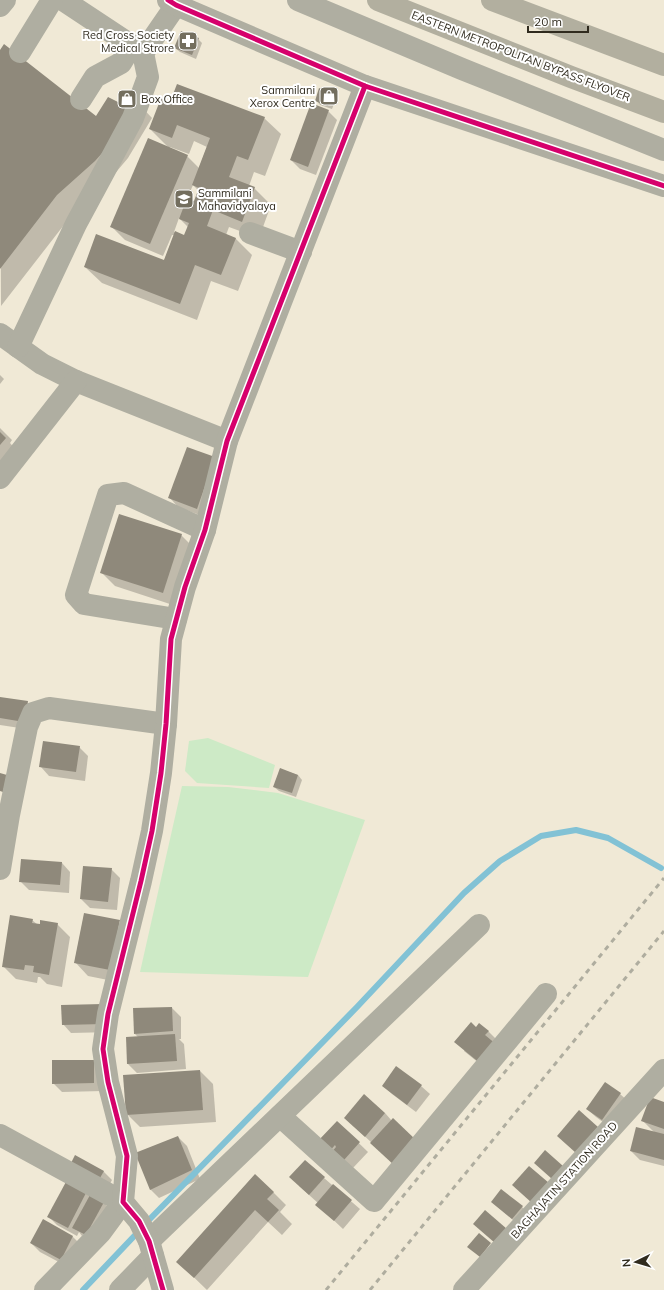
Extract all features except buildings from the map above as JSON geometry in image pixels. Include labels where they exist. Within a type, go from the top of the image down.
[{"type":"main road","name":"EASTERN METROPOLITAN BYPASS FLYOVER","points":[[378,0],[571,77],[664,112]]},
{"type":"main road","points":[[492,0],[664,65]]},
{"type":"street","points":[[0,6],[5,0]]},
{"type":"street","points":[[20,52],[52,0]]},
{"type":"street","points":[[18,347],[76,224],[134,118],[148,78],[138,49],[63,0]]},
{"type":"street","points":[[298,0],[462,69],[664,150]]},
{"type":"street","points":[[81,99],[95,77],[121,63],[138,49],[172,2],[365,86],[664,186]]},
{"type":"street","points":[[45,1290],[101,1232],[123,1202],[127,1156],[108,1082],[103,1049],[108,1014],[152,831],[161,773],[166,724],[171,639],[184,587],[205,530],[227,441],[365,86]]},
{"type":"street","points":[[250,233],[301,252]]},
{"type":"street","points":[[0,334],[42,364],[76,381],[227,441]]},
{"type":"street","points":[[0,478],[76,381]]},
{"type":"street","points":[[176,619],[84,604],[76,595],[108,495],[124,493],[205,530]]},
{"type":"street","points":[[0,868],[27,727],[33,713],[49,708],[166,724]]},
{"type":"street","points":[[120,1290],[151,1249],[280,1116],[479,925]]},
{"type":"street","points":[[280,1116],[374,1201],[546,994]]},
{"type":"street","name":"BAGHAJATIN STATION ROAD","points":[[464,1290],[660,1081]]},
{"type":"street","points":[[0,1135],[123,1202],[139,1221],[151,1249],[163,1290]]},
{"type":"green space","points":[[208,738],[275,765],[269,788],[197,783],[185,771],[189,741]]},
{"type":"green space","points":[[182,786],[228,787],[278,793],[365,820],[308,977],[140,972]]},
{"type":"waterway","points":[[145,1224],[357,1007],[464,893],[500,861],[541,836],[576,830],[608,838],[661,868]]},
{"type":"waterway","points":[[83,1290],[139,1231]]},
{"type":"railway","points":[[326,1290],[664,878]]},
{"type":"railway","points":[[370,1290],[664,931]]},
{"type":"cycle path","points":[[168,0],[176,5],[365,86],[664,186]]},
{"type":"cycle path","points":[[163,1290],[149,1241],[139,1221],[123,1202],[127,1156],[108,1082],[103,1049],[108,1014],[152,831],[161,773],[166,724],[171,639],[185,587],[205,530],[227,441],[365,86]]},
{"type":"place","name":"Red Cross Society Medical Strore","points":[[188,41]]},
{"type":"place","name":"Sammilani Xerox Centre","points":[[329,96]]},
{"type":"place","name":"Box Office","points":[[127,99]]},
{"type":"place","name":"Sammilani Mahavidyalaya","points":[[184,199]]}]
